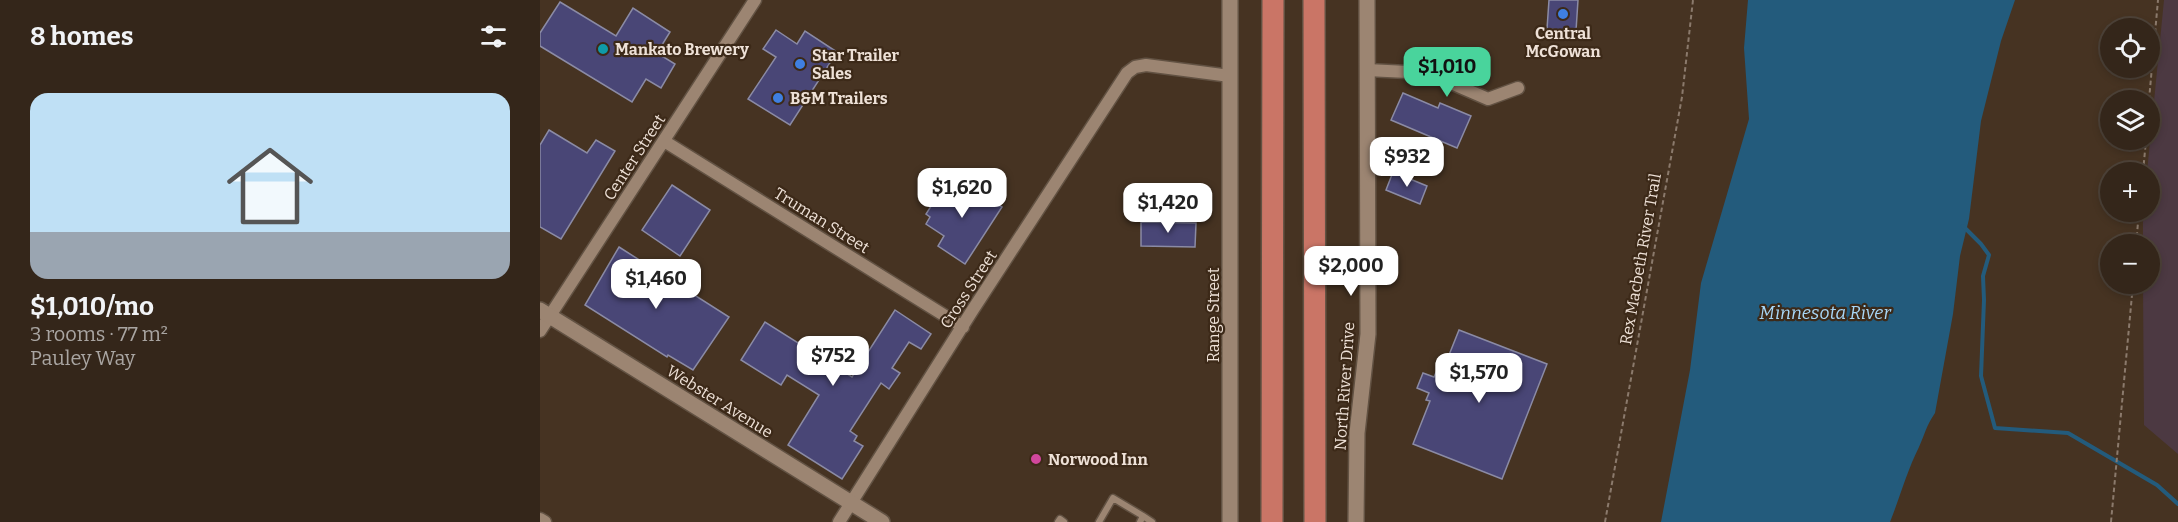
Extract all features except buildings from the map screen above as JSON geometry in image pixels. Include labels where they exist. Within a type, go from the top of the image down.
[{"type":"highway","points":[[1272,522],[1273,0]]},
{"type":"highway","points":[[1314,0],[1315,522]]},
{"type":"street","name":"Center Street","points":[[540,331],[545,313],[664,141],[755,0]]},
{"type":"street","name":"Range Street","points":[[1230,0],[1230,522]]},
{"type":"street","name":"North River Drive","points":[[1356,522],[1356,433],[1368,334],[1367,0]]},
{"type":"street","name":"Cross Street","points":[[839,522],[1127,74],[1135,67],[1146,64],[1230,76]]},
{"type":"street","points":[[1367,70],[1428,73],[1488,99],[1518,88]]},
{"type":"street","name":"Truman Street","points":[[664,141],[963,327]]},
{"type":"street","name":"Webster Avenue","points":[[545,313],[882,522]]},
{"type":"street","points":[[540,519],[544,522]]},
{"type":"lane","points":[[1099,522],[1113,498],[1141,519],[1152,522]]},
{"type":"lane","points":[[1058,522],[1060,519],[1064,522]]},
{"type":"path","name":"Rex Macbeth River Trail","points":[[1605,522],[1682,97],[1693,0]]},
{"type":"path","points":[[2150,90],[2158,0]]},
{"type":"path","points":[[2111,522],[2132,294]]},
{"type":"shaded area","points":[[2164,0],[2178,0],[2178,454],[2144,425],[2143,294],[2160,294],[2160,234],[2143,234],[2143,222],[2160,222],[2160,162],[2148,162],[2149,150],[2160,150],[2160,90],[2155,90],[2156,78],[2160,78],[2160,40]]},
{"type":"water","name":"Minnesota River","points":[[1748,0],[2015,0],[2001,41],[1981,121],[1969,219],[1960,256],[1953,314],[1935,413],[1911,465],[1890,522],[1661,522],[1690,370],[1701,283],[1749,119],[1744,48]]},
{"type":"waterway","points":[[1963,226],[1989,255],[1983,276],[1981,376],[1995,428],[2068,433],[2157,485],[2178,504]]},
{"type":"place","name":"Central McGowan","points":[[1563,14]]},
{"type":"place","name":"Mankato Brewery","points":[[603,49]]},
{"type":"place","name":"Star Trailer Sales","points":[[800,64]]},
{"type":"place","name":"B&M Trailers","points":[[778,98]]},
{"type":"place","name":"Norwood Inn","points":[[1036,459]]}]
